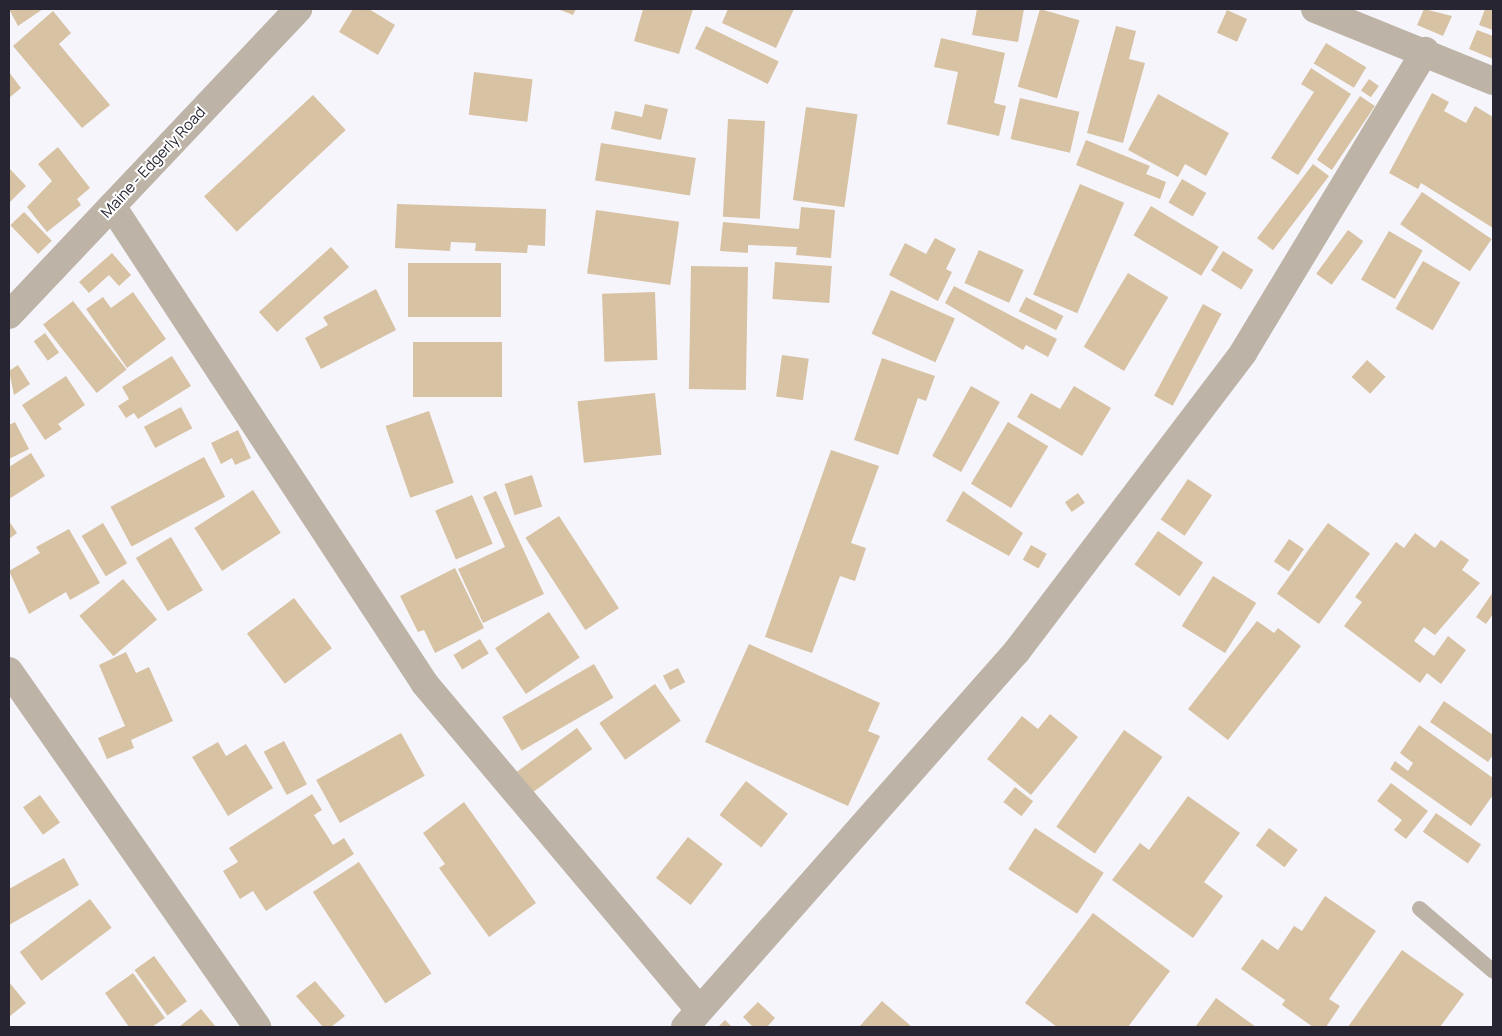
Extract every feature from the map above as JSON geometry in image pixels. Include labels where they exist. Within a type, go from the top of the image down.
[{"type":"street","name":"Maine - Edgerly Road","points":[[9,315],[298,9]]},
{"type":"street","points":[[1315,9],[1425,51],[1493,81]]},
{"type":"street","points":[[112,206],[425,684],[692,1019],[1017,651],[1243,353],[1425,51]]},
{"type":"street","points":[[9,670],[257,1027]]},
{"type":"lane","points":[[1420,908],[1493,972]]},
{"type":"building","points":[[9,9],[43,9],[18,26]]},
{"type":"building","points":[[353,9],[369,9],[395,25],[378,55],[339,32]]},
{"type":"building","points":[[558,9],[576,9],[573,15]]},
{"type":"building","points":[[643,9],[693,9],[679,54],[634,41]]},
{"type":"building","points":[[728,9],[794,9],[776,48],[722,23]]},
{"type":"building","points":[[977,9],[1024,9],[1018,42],[972,35]]},
{"type":"building","points":[[1040,9],[1079,20],[1057,98],[1018,87]]},
{"type":"building","points":[[1424,9],[1452,16],[1443,36],[1417,25]]},
{"type":"building","points":[[1485,9],[1493,9],[1493,30],[1479,25]]},
{"type":"building","points":[[1227,10],[1247,19],[1237,42],[1217,33]]},
{"type":"building","points":[[53,11],[71,33],[59,44],[110,105],[82,128],[13,46]]},
{"type":"building","points":[[706,26],[779,62],[768,84],[695,48]]},
{"type":"building","points":[[1116,26],[1136,31],[1129,59],[1145,63],[1123,143],[1087,133]]},
{"type":"building","points":[[1477,30],[1493,36],[1493,59],[1469,49]]},
{"type":"building","points":[[941,38],[1005,53],[994,103],[1006,106],[999,136],[947,124],[958,72],[934,67]]},
{"type":"building","points":[[1326,43],[1366,67],[1354,88],[1314,64]]},
{"type":"building","points":[[1311,68],[1351,94],[1298,175],[1271,158],[1314,92],[1301,84]]},
{"type":"building","points":[[9,72],[21,88],[9,98]]},
{"type":"building","points":[[474,72],[533,79],[527,122],[469,115]]},
{"type":"building","points":[[1369,79],[1379,86],[1371,97],[1361,90]]},
{"type":"building","points":[[1432,93],[1449,102],[1444,111],[1466,123],[1475,106],[1493,117],[1493,228],[1421,183],[1418,189],[1389,173]]},
{"type":"building","points":[[1158,94],[1229,133],[1206,176],[1185,164],[1178,177],[1128,150]]},
{"type":"building","points":[[313,95],[346,130],[237,232],[204,197]]},
{"type":"building","points":[[1360,96],[1375,106],[1332,170],[1317,160]]},
{"type":"building","points":[[1020,98],[1079,112],[1070,153],[1011,139]]},
{"type":"building","points":[[645,104],[668,109],[661,140],[611,129],[615,111],[642,117]]},
{"type":"building","points":[[806,107],[857,114],[844,207],[793,200]]},
{"type":"building","points":[[728,119],[765,121],[760,219],[723,217]]},
{"type":"building","points":[[1086,140],[1150,166],[1146,174],[1166,182],[1160,199],[1076,165]]},
{"type":"building","points":[[601,143],[696,158],[690,196],[595,181]]},
{"type":"building","points":[[58,147],[90,188],[77,199],[81,205],[47,232],[27,207],[52,181],[38,164]]},
{"type":"building","points":[[1313,164],[1329,176],[1273,250],[1257,238]]},
{"type":"building","points":[[9,168],[26,186],[9,203]]},
{"type":"building","points":[[1182,179],[1206,193],[1193,216],[1168,202]]},
{"type":"building","points":[[1080,184],[1124,203],[1077,313],[1033,294]]},
{"type":"building","points":[[1422,192],[1492,239],[1470,271],[1400,224]]},
{"type":"building","points":[[397,204],[546,209],[545,246],[528,245],[527,253],[475,251],[476,243],[451,242],[450,251],[395,248]]},
{"type":"building","points":[[1151,206],[1219,247],[1201,276],[1133,235]]},
{"type":"building","points":[[801,207],[835,210],[831,258],[796,255],[797,247],[748,245],[748,253],[720,251],[723,222],[799,229]]},
{"type":"building","points":[[596,210],[679,222],[670,285],[587,273]]},
{"type":"building","points":[[24,212],[52,241],[38,254],[10,225]]},
{"type":"building","points":[[1348,230],[1363,241],[1332,285],[1316,274]]},
{"type":"building","points":[[1389,231],[1423,250],[1395,299],[1361,279]]},
{"type":"building","points":[[935,238],[956,249],[946,269],[952,272],[938,301],[889,275],[905,243],[926,254]]},
{"type":"building","points":[[331,247],[349,267],[277,332],[259,312]]},
{"type":"building","points":[[979,250],[1024,270],[1009,303],[964,283]]},
{"type":"building","points":[[1223,251],[1254,270],[1241,290],[1211,271]]},
{"type":"building","points":[[112,253],[131,275],[119,286],[109,275],[89,293],[79,282]]},
{"type":"building","points":[[1423,261],[1460,282],[1433,330],[1396,309]]},
{"type":"building","points":[[775,262],[832,266],[829,303],[772,299]]},
{"type":"building","points":[[408,263],[501,263],[501,317],[408,317]]},
{"type":"building","points":[[691,266],[748,267],[746,390],[689,389]]},
{"type":"building","points":[[1128,273],[1168,297],[1124,371],[1084,347]]},
{"type":"building","points":[[954,286],[1057,339],[1048,357],[1026,345],[1023,350],[945,303]]},
{"type":"building","points":[[376,289],[396,330],[321,369],[305,338],[328,325],[323,317]]},
{"type":"building","points":[[891,290],[955,318],[935,362],[871,334]]},
{"type":"building","points":[[133,292],[166,339],[127,368],[86,309],[103,297],[111,308]]},
{"type":"building","points":[[655,292],[657,360],[604,362],[602,294]]},
{"type":"building","points":[[1026,297],[1063,316],[1056,330],[1019,311]]},
{"type":"building","points":[[73,301],[127,370],[97,393],[43,324]]},
{"type":"building","points":[[1203,304],[1222,314],[1173,406],[1154,396]]},
{"type":"building","points":[[45,333],[59,352],[48,361],[34,341]]},
{"type":"building","points":[[413,342],[502,342],[502,397],[413,397]]},
{"type":"building","points":[[782,355],[809,359],[803,400],[776,397]]},
{"type":"building","points":[[172,356],[191,386],[138,419],[134,413],[126,418],[118,406],[129,399],[122,387]]},
{"type":"building","points":[[882,358],[935,376],[926,401],[918,398],[898,455],[854,440]]},
{"type":"building","points":[[1367,360],[1386,377],[1370,394],[1352,377]]},
{"type":"building","points":[[18,365],[30,384],[14,395],[9,371]]},
{"type":"building","points":[[66,376],[85,405],[58,424],[62,429],[45,440],[22,405]]},
{"type":"building","points":[[971,386],[1000,402],[961,472],[932,456]]},
{"type":"building","points":[[1074,386],[1111,408],[1082,456],[1017,417],[1031,393],[1060,409]]},
{"type":"building","points":[[655,393],[661,455],[584,463],[577,401]]},
{"type":"building","points":[[181,407],[192,428],[155,448],[144,427]]},
{"type":"building","points":[[429,411],[454,483],[410,498],[386,426]]},
{"type":"building","points":[[15,422],[29,449],[9,459],[9,425]]},
{"type":"building","points":[[1008,422],[1048,446],[1011,508],[971,484]]},
{"type":"building","points":[[238,430],[251,458],[235,465],[232,458],[221,464],[211,443]]},
{"type":"building","points":[[831,450],[879,466],[851,543],[866,548],[855,581],[840,576],[812,653],[765,637]]},
{"type":"building","points":[[31,453],[45,476],[9,499],[9,467]]},
{"type":"building","points":[[204,457],[225,497],[132,546],[110,507]]},
{"type":"building","points":[[532,475],[542,506],[515,515],[504,484]]},
{"type":"building","points":[[1188,479],[1212,495],[1185,536],[1161,520]]},
{"type":"building","points":[[253,490],[281,533],[222,571],[194,528]]},
{"type":"building","points":[[496,491],[544,594],[483,623],[458,569],[505,547],[483,497]]},
{"type":"building","points":[[963,491],[1023,533],[1009,556],[946,521]]},
{"type":"building","points":[[1078,493],[1085,503],[1072,512],[1065,502]]},
{"type":"building","points":[[472,495],[493,544],[456,559],[435,511]]},
{"type":"building","points":[[559,516],[619,608],[585,630],[525,538]]},
{"type":"building","points":[[9,521],[17,533],[9,539]]},
{"type":"building","points":[[103,523],[127,563],[106,576],[82,536]]},
{"type":"building","points":[[1328,523],[1370,554],[1319,624],[1277,593]]},
{"type":"building","points":[[69,529],[100,583],[70,600],[66,592],[29,614],[9,571],[40,553],[36,547]]},
{"type":"building","points":[[1158,531],[1203,563],[1180,596],[1134,565]]},
{"type":"building","points":[[1415,533],[1435,548],[1441,540],[1469,560],[1462,570],[1480,583],[1435,635],[1424,627],[1414,641],[1434,656],[1448,636],[1466,650],[1441,684],[1427,673],[1420,683],[1344,626],[1362,602],[1355,597],[1396,542],[1404,548]]},
{"type":"building","points":[[171,537],[203,590],[168,611],[136,558]]},
{"type":"building","points":[[1289,539],[1304,549],[1289,571],[1274,561]]},
{"type":"building","points":[[1031,545],[1047,554],[1039,569],[1023,560]]},
{"type":"building","points":[[455,568],[484,628],[435,653],[424,630],[418,632],[400,596]]},
{"type":"building","points":[[1213,576],[1256,603],[1225,653],[1182,626]]},
{"type":"building","points":[[123,579],[157,620],[113,656],[79,616]]},
{"type":"building","points":[[1493,592],[1493,614],[1486,624],[1476,617]]},
{"type":"building","points":[[294,598],[332,648],[285,684],[247,634]]},
{"type":"building","points":[[549,612],[580,658],[526,694],[495,648]]},
{"type":"building","points":[[1257,621],[1274,633],[1278,628],[1301,646],[1228,740],[1188,709]]},
{"type":"building","points":[[480,639],[489,654],[462,670],[453,655]]},
{"type":"building","points":[[749,644],[880,703],[868,731],[880,736],[848,806],[705,742]]},
{"type":"building","points":[[126,652],[136,673],[149,667],[173,721],[131,740],[134,748],[107,759],[98,738],[125,726],[99,665]]},
{"type":"building","points":[[594,664],[614,698],[522,751],[502,717]]},
{"type":"building","points":[[678,668],[685,682],[670,690],[663,676]]},
{"type":"building","points":[[655,684],[681,721],[625,760],[599,723]]},
{"type":"building","points":[[1444,701],[1493,735],[1493,755],[1488,762],[1430,722]]},
{"type":"building","points":[[1050,714],[1078,737],[1031,795],[987,759],[1022,716],[1038,729]]},
{"type":"building","points":[[1419,725],[1493,778],[1493,795],[1471,826],[1390,769],[1395,761],[1408,771],[1413,763],[1400,753]]},
{"type":"building","points":[[577,728],[592,749],[532,793],[517,771]]},
{"type":"building","points":[[1124,730],[1163,757],[1095,854],[1056,827]]},
{"type":"building","points":[[401,733],[425,776],[340,823],[316,780]]},
{"type":"building","points":[[284,741],[307,784],[287,795],[264,752]]},
{"type":"building","points":[[218,742],[226,756],[246,744],[273,788],[228,816],[192,757]]},
{"type":"building","points":[[746,781],[788,814],[761,848],[720,815]]},
{"type":"building","points":[[1391,783],[1428,811],[1406,839],[1394,830],[1402,820],[1377,801]]},
{"type":"building","points":[[1015,787],[1033,801],[1021,816],[1003,802]]},
{"type":"building","points":[[312,794],[322,810],[314,815],[333,845],[344,838],[354,854],[266,911],[253,891],[240,899],[223,871],[238,862],[229,848]]},
{"type":"building","points":[[40,795],[60,823],[43,835],[23,807]]},
{"type":"building","points":[[1188,796],[1240,833],[1204,882],[1223,896],[1193,938],[1112,880],[1140,843],[1149,850]]},
{"type":"building","points":[[464,802],[536,903],[489,937],[439,868],[445,864],[423,833]]},
{"type":"building","points":[[1436,813],[1481,845],[1468,863],[1423,832]]},
{"type":"building","points":[[1035,828],[1104,873],[1077,914],[1008,869]]},
{"type":"building","points":[[1269,828],[1298,850],[1285,867],[1256,846]]},
{"type":"building","points":[[688,837],[723,864],[691,905],[656,878]]},
{"type":"building","points":[[64,858],[79,885],[9,925],[9,889]]},
{"type":"building","points":[[359,862],[431,974],[385,1003],[313,892]]},
{"type":"building","points":[[1325,896],[1376,931],[1329,999],[1340,1006],[1326,1027],[1313,1027],[1282,1005],[1285,1000],[1241,969],[1262,939],[1278,950],[1294,926],[1302,931]]},
{"type":"building","points":[[90,899],[112,928],[41,981],[20,952]]},
{"type":"building","points":[[1093,913],[1170,971],[1128,1027],[1057,1027],[1025,1003]]},
{"type":"building","points":[[1402,950],[1464,994],[1440,1027],[1348,1027]]},
{"type":"building","points":[[154,956],[187,1001],[167,1015],[135,970]]},
{"type":"building","points":[[133,973],[165,1018],[152,1027],[129,1027],[105,993]]},
{"type":"building","points":[[315,981],[345,1016],[331,1027],[323,1027],[296,996]]},
{"type":"building","points":[[9,982],[26,1003],[9,1017]]},
{"type":"building","points":[[1216,998],[1256,1027],[1196,1026]]},
{"type":"building","points":[[882,1001],[912,1027],[859,1027]]},
{"type":"building","points":[[758,1002],[775,1018],[767,1027],[753,1027],[743,1017]]},
{"type":"building","points":[[201,1009],[216,1027],[179,1027]]},
{"type":"building","points":[[725,1020],[732,1027],[718,1027]]}]
